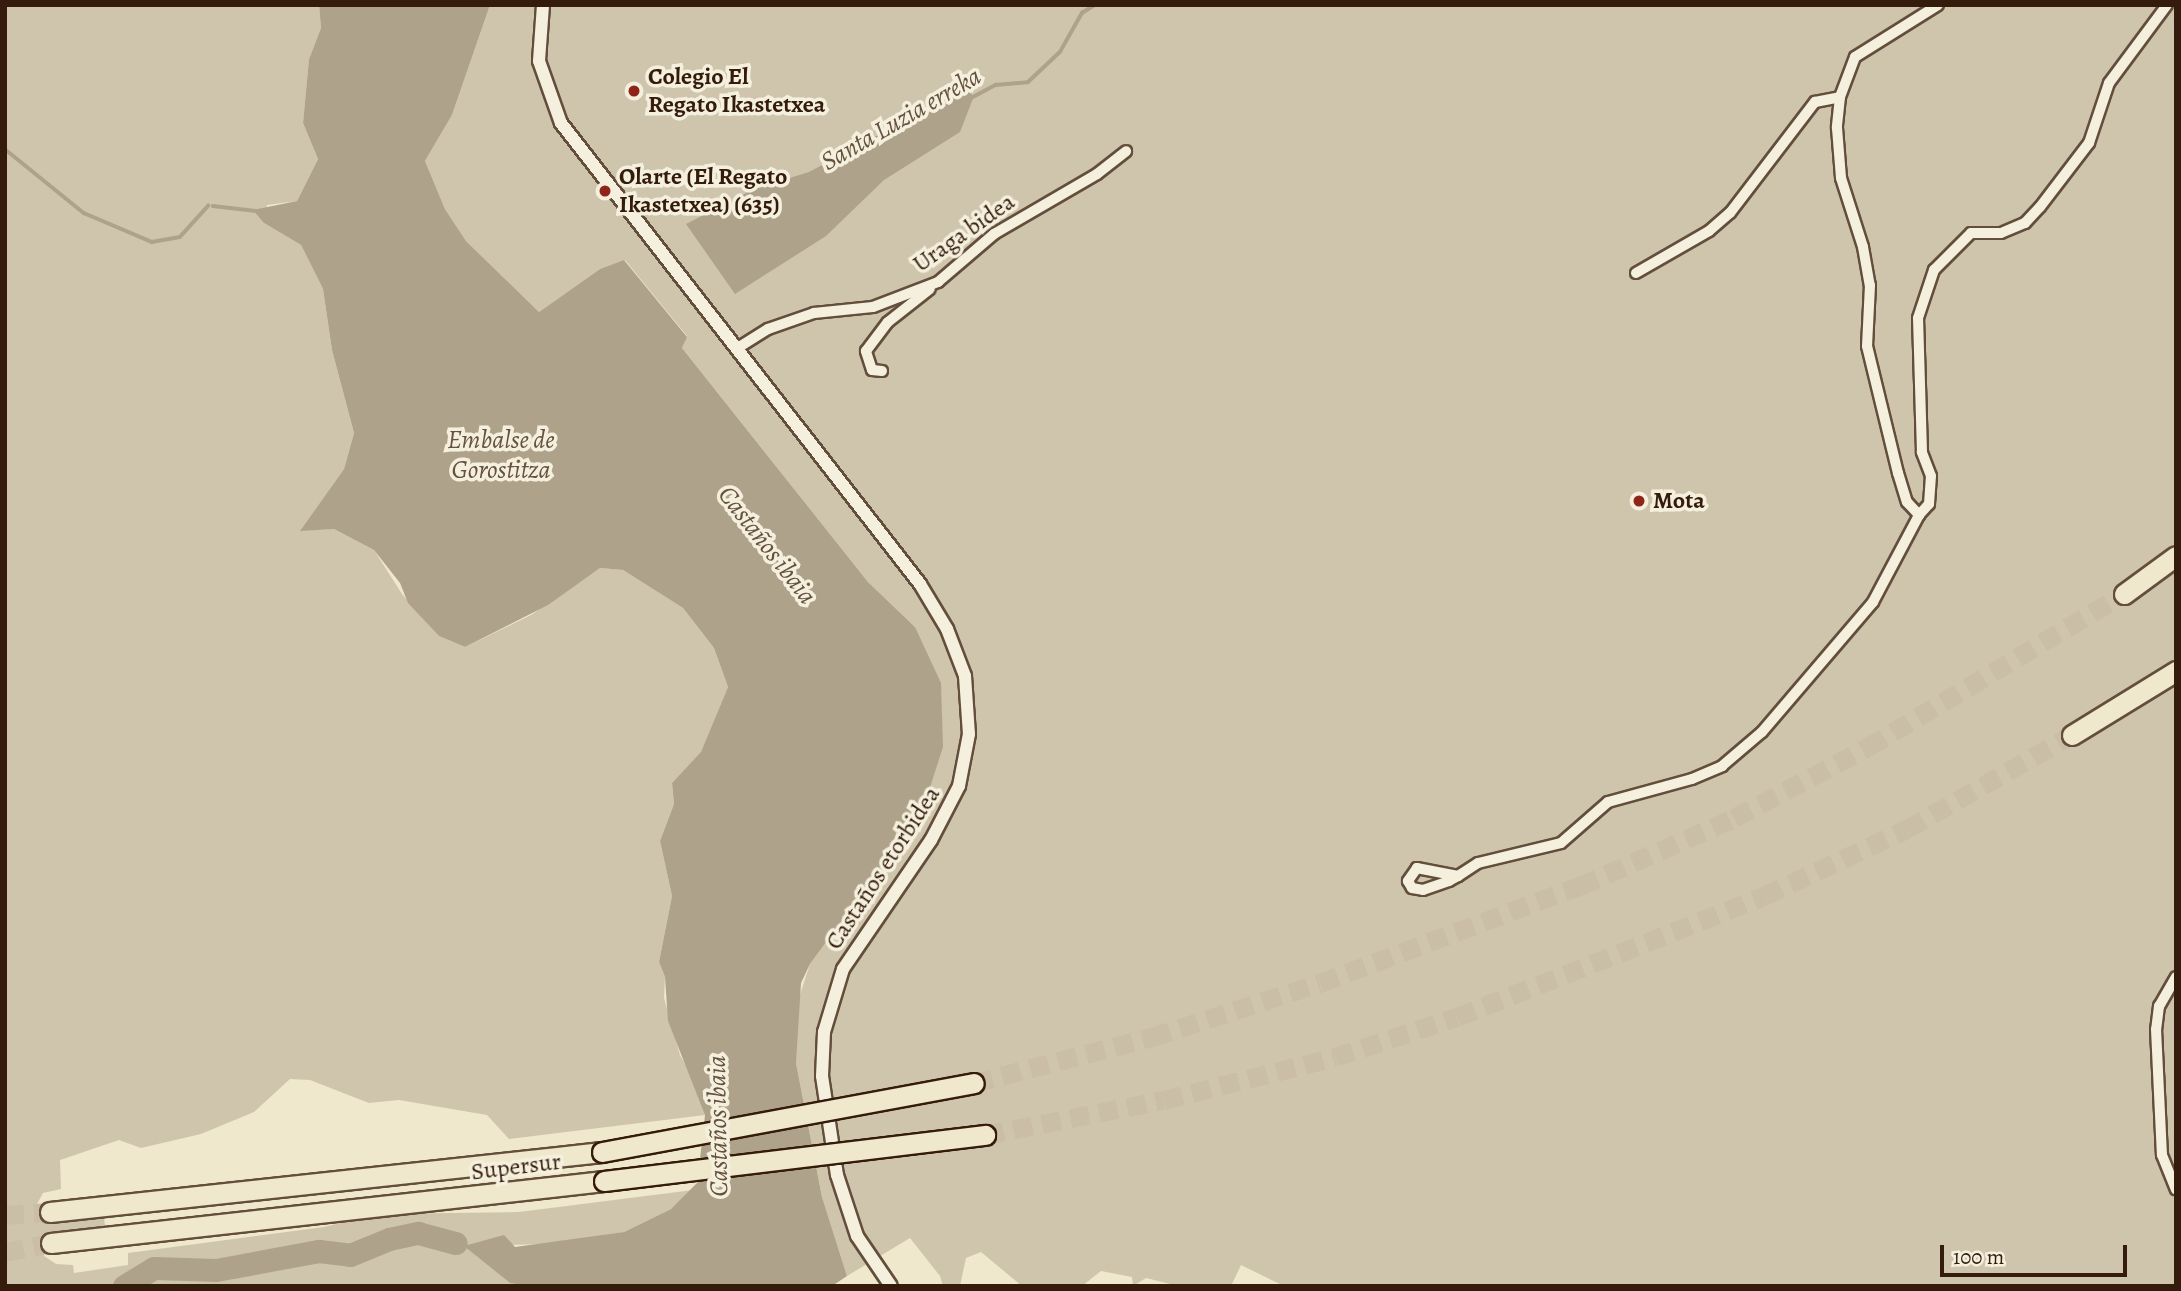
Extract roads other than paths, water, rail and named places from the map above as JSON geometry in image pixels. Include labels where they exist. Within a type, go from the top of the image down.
[{"type":"highway","points":[[2124,594],[2176,556]]},
{"type":"highway","points":[[2072,735],[2176,671]]},
{"type":"highway","name":"Supersur","points":[[50,1212],[601,1152],[974,1083]]},
{"type":"highway","name":"Supersur","points":[[51,1243],[985,1135]]},
{"type":"street","name":"Castaños etorbidea","points":[[542,5],[539,61],[561,123],[920,584],[956,648],[969,698],[968,749],[950,809],[843,969],[824,1032],[822,1076],[830,1143],[845,1206],[873,1264],[891,1286]]},
{"type":"street","points":[[1919,515],[1908,502],[1898,473],[1867,346],[1870,285],[1863,247],[1841,178],[1837,128],[1840,97],[1855,57],[1938,5]]},
{"type":"street","points":[[1458,876],[1478,863],[1562,843],[1608,802],[1692,779],[1722,766],[1762,732],[1873,602],[1919,515],[1930,504],[1931,477],[1922,452],[1918,318],[1934,270],[1971,233],[2001,233],[2025,223],[2040,207],[2089,143],[2109,83],[2167,5]]},
{"type":"street","points":[[1636,273],[1709,231],[1730,213],[1815,102],[1840,97]]},
{"type":"street","name":"Uraga bidea","points":[[736,349],[768,329],[814,313],[873,307],[938,282],[994,234],[1097,174],[1126,151]]},
{"type":"street","points":[[882,371],[872,370],[865,358],[874,339],[938,282]]},
{"type":"street","points":[[2176,976],[2159,1006],[2155,1030],[2162,1155],[2176,1189]]},
{"type":"water","name":"Embalse de Gorostitza","points":[[319,5],[490,5],[452,115],[425,161],[445,209],[466,241],[539,312],[600,269],[624,260],[687,337],[682,348],[868,582],[915,627],[941,683],[943,747],[924,806],[908,815],[908,831],[810,964],[801,983],[796,1063],[822,1197],[847,1276],[832,1286],[522,1285],[510,1283],[464,1246],[504,1235],[515,1247],[624,1232],[671,1209],[706,1174],[700,1159],[705,1115],[668,1021],[665,977],[659,962],[672,896],[660,841],[674,804],[672,783],[701,752],[728,687],[714,648],[683,608],[623,570],[600,568],[548,605],[465,647],[439,636],[408,603],[400,583],[374,550],[334,529],[300,531],[344,469],[354,433],[332,350],[323,289],[301,245],[264,223],[253,210],[297,201],[318,159],[303,123],[309,59],[321,28]]},
{"type":"water","points":[[964,89],[974,96],[960,132],[884,180],[826,236],[735,294],[686,224],[754,189],[809,172]]},
{"type":"waterway","name":"Santa Luzia erreka","points":[[973,97],[996,85],[1028,82],[1060,52],[1082,13],[1095,5]]},
{"type":"waterway","points":[[5,149],[84,213],[152,242],[180,237],[208,206]]},
{"type":"waterway","points":[[213,206],[256,211]]},
{"type":"waterway","points":[[124,1286],[154,1268],[216,1270],[319,1251],[350,1255],[389,1239],[418,1233],[456,1243]]},
{"type":"tunnel","points":[[974,1083],[1152,1037],[1320,983],[1580,886],[1734,818],[1868,747],[2124,594]]},
{"type":"tunnel","points":[[985,1135],[1164,1100],[1335,1057],[1457,1017],[1764,896],[1907,829],[2072,735]]},
{"type":"tunnel","points":[[5,1215],[50,1212]]},
{"type":"tunnel","points":[[5,1252],[51,1243]]},
{"type":"place","name":"Colegio El Regato Ikastetxea","points":[[634,91]]},
{"type":"place","name":"Olarte (El Regato Ikastetxea) (635)","points":[[605,191]]},
{"type":"place","name":"Mota","points":[[1639,501]]},
{"type":"water label","name":"Castaños ibaia","points":[[767,545]]},
{"type":"water label","name":"Castaños ibaia","points":[[718,1126]]}]
